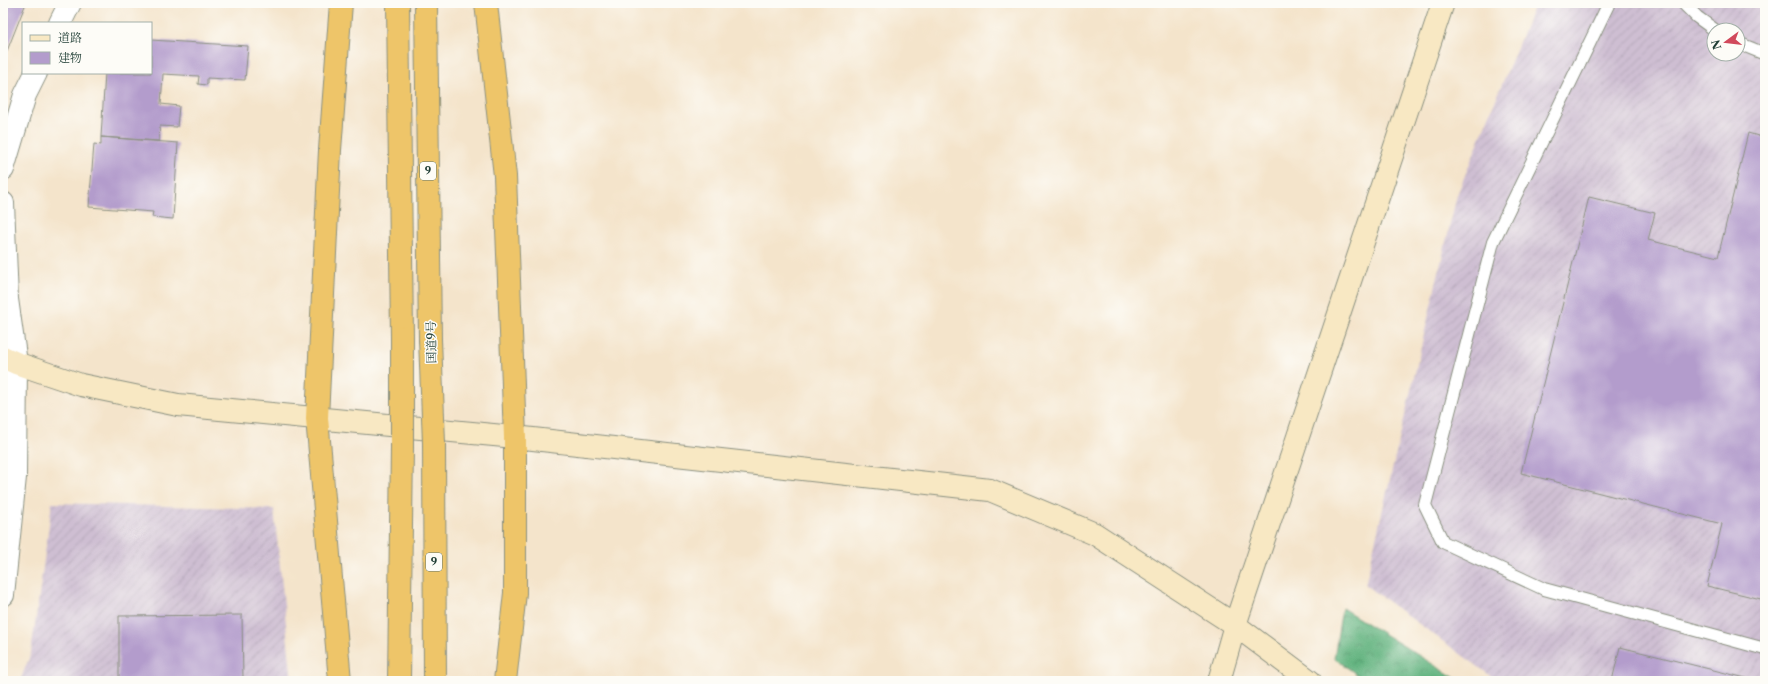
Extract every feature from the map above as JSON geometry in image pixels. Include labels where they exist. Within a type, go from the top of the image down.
[{"type":"highway","points":[[340,681],[317,418],[330,150],[341,3]]},
{"type":"highway","points":[[398,3],[402,337],[399,681]]},
{"type":"highway","name":"国道9号","points":[[426,3],[430,339],[434,443],[435,681]]},
{"type":"highway","points":[[486,3],[505,176],[516,437],[515,593],[505,681]]},
{"type":"street","points":[[60,22],[70,3]]},
{"type":"street","points":[[1219,681],[1235,626],[1443,3]]},
{"type":"street","points":[[3,169],[25,95],[36,74]]},
{"type":"street","points":[[3,203],[15,478],[3,595]]},
{"type":"street","points":[[9,360],[80,384],[178,405],[516,437],[990,490],[1095,534],[1235,626],[1310,681]]},
{"type":"lane","points":[[1610,3],[1493,242],[1425,505],[1443,542],[1544,589],[1765,649]]},
{"type":"lane","points":[[1683,3],[1706,24]]},
{"type":"lane","points":[[1746,46],[1765,54]]},
{"type":"shaded area","points":[[1535,3],[1765,3],[1765,681],[1498,681],[1365,585],[1457,195]]},
{"type":"shaded area","points":[[52,503],[274,509],[292,681],[20,681],[31,653]]},
{"type":"green space","points":[[1342,608],[1460,681],[1366,681],[1334,658]]},
{"type":"building","points":[[3,3],[26,3],[5,56],[3,55]]},
{"type":"building","points":[[152,40],[248,46],[245,80],[207,78],[207,85],[198,84],[199,76],[163,74],[161,104],[179,106],[177,127],[160,126],[159,141],[101,137],[105,74],[152,74]]},
{"type":"building","points":[[1748,133],[1765,138],[1765,600],[1707,586],[1722,524],[1521,473],[1589,197],[1655,213],[1648,240],[1718,257]]},
{"type":"building","points":[[101,137],[178,143],[173,219],[152,217],[153,212],[89,207],[94,144],[101,145]]},
{"type":"building","points":[[242,615],[243,681],[119,681],[119,616]]},
{"type":"building","points":[[1620,647],[1754,680],[1754,681],[1612,681]]}]
